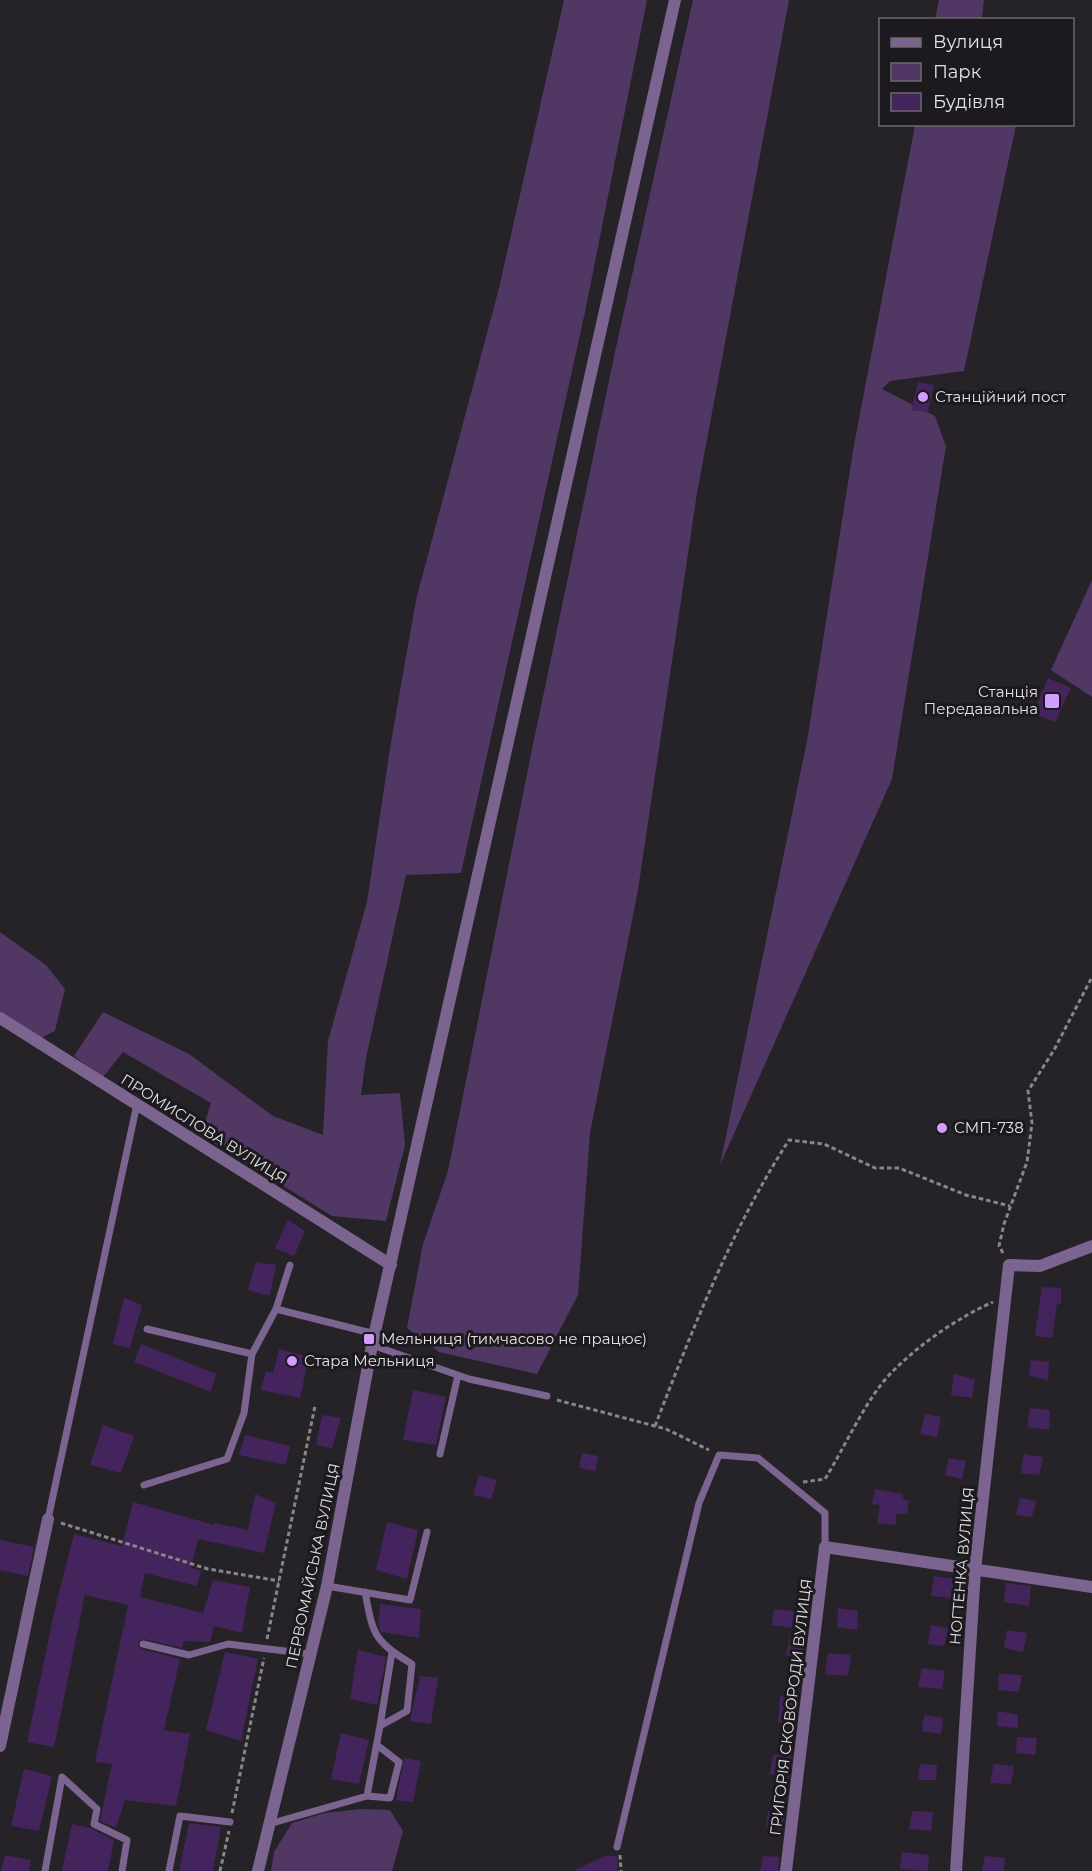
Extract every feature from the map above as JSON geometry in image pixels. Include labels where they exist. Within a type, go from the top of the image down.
[{"type":"street","name":"ПЕРВОМАЙСЬКА ВУЛИЦЯ","points":[[258,1871],[327,1586],[374,1340],[675,0]]},
{"type":"street","name":"ПРОМИСЛОВА ВУЛИЦЯ","points":[[0,1018],[391,1265]]},
{"type":"street","points":[[1009,1265],[1040,1266],[1092,1246]]},
{"type":"street","name":"НОГТЕНКА ВУЛИЦЯ","points":[[956,1871],[975,1570],[1009,1265]]},
{"type":"street","points":[[0,1746],[48,1519]]},
{"type":"street","points":[[825,1547],[1092,1587]]},
{"type":"street","name":"ГРИГОРІЯ СКОВОРОДИ ВУЛИЦЯ","points":[[786,1871],[825,1547]]},
{"type":"lane","points":[[48,1519],[137,1104]]},
{"type":"lane","points":[[144,1485],[227,1459],[244,1413],[252,1354],[276,1309],[290,1266]]},
{"type":"lane","points":[[276,1309],[374,1340],[458,1375],[546,1396]]},
{"type":"lane","points":[[147,1329],[252,1354]]},
{"type":"lane","points":[[440,1454],[458,1375]]},
{"type":"lane","points":[[617,1847],[699,1503],[720,1455],[758,1458],[825,1514],[825,1547]]},
{"type":"lane","points":[[327,1586],[410,1600],[427,1532]]},
{"type":"lane","points":[[365,1592],[372,1633],[392,1652],[411,1664],[407,1710],[380,1726]]},
{"type":"lane","points":[[143,1644],[189,1656],[228,1644],[310,1654]]},
{"type":"lane","points":[[367,1796],[392,1652]]},
{"type":"lane","points":[[268,1825],[367,1796],[390,1798],[399,1762],[376,1745]]},
{"type":"lane","points":[[45,1871],[62,1777],[97,1809],[94,1824],[127,1840],[122,1871]]},
{"type":"lane","points":[[169,1871],[180,1816],[230,1822]]},
{"type":"path","points":[[1009,1265],[999,1246],[1010,1206],[1027,1162],[1032,1124],[1028,1091],[1054,1050],[1092,977]]},
{"type":"path","points":[[655,1426],[684,1351],[753,1200],[789,1140],[824,1144],[875,1168],[899,1168],[966,1195],[1010,1206]]},
{"type":"path","points":[[788,1483],[825,1479],[853,1428],[893,1370],[960,1320],[1006,1296]]},
{"type":"path","points":[[546,1396],[655,1426],[720,1455]]},
{"type":"path","points":[[48,1519],[208,1569],[279,1581]]},
{"type":"path","points":[[617,1847],[622,1863],[621,1871]]},
{"type":"green space","points":[[564,0],[647,0],[585,312],[461,873],[406,875],[366,1058],[361,1095],[400,1093],[405,1145],[386,1221],[332,1216],[201,1135],[211,1103],[123,1052],[103,1077],[74,1056],[103,1012],[189,1054],[273,1116],[323,1135],[328,1041],[367,902],[391,742],[416,600],[499,288]]},
{"type":"green space","points":[[693,0],[789,0],[697,493],[638,890],[590,1133],[578,1295],[537,1374],[439,1352],[407,1328],[423,1244],[448,1171],[530,759],[615,352]]},
{"type":"green space","points":[[939,0],[984,0],[982,18],[935,18]]},
{"type":"green space","points":[[915,126],[1016,126],[964,371],[890,381],[882,389],[935,416],[946,446],[892,779],[720,1165],[807,741],[854,445]]},
{"type":"green space","points":[[1092,580],[1092,697],[1051,670]]},
{"type":"green space","points":[[0,932],[46,965],[65,989],[55,1031],[41,1038],[0,1012]]},
{"type":"green space","points":[[361,1809],[390,1810],[403,1831],[392,1871],[271,1871],[274,1852],[292,1823],[325,1813]]},
{"type":"building","name":"Станційний пост","points":[[918,382],[934,385],[928,412],[911,410]]},
{"type":"building","name":"Станція Передавальна","points":[[1048,678],[1071,688],[1055,722],[1033,714]]},
{"type":"building","points":[[288,1220],[305,1231],[294,1256],[275,1248]]},
{"type":"building","points":[[256,1262],[276,1265],[270,1296],[248,1290]]},
{"type":"building","points":[[1042,1287],[1061,1288],[1061,1304],[1057,1304],[1052,1338],[1035,1336]]},
{"type":"building","points":[[124,1298],[142,1305],[130,1348],[113,1344]]},
{"type":"building","points":[[141,1344],[216,1374],[211,1392],[134,1362]]},
{"type":"building","points":[[279,1349],[309,1357],[300,1398],[261,1390],[266,1371],[273,1373]]},
{"type":"building","points":[[1031,1360],[1049,1362],[1048,1380],[1029,1376]]},
{"type":"building","points":[[954,1374],[975,1379],[972,1398],[951,1395]]},
{"type":"building","points":[[413,1390],[446,1397],[436,1445],[403,1440]]},
{"type":"building","points":[[1030,1408],[1050,1410],[1049,1430],[1027,1427]]},
{"type":"building","points":[[925,1414],[941,1417],[937,1437],[920,1434]]},
{"type":"building","points":[[322,1415],[341,1418],[332,1448],[316,1445]]},
{"type":"building","points":[[103,1425],[134,1436],[121,1473],[90,1465]]},
{"type":"building","points":[[245,1435],[290,1446],[286,1465],[239,1455]]},
{"type":"building","points":[[582,1453],[598,1456],[595,1471],[579,1468]]},
{"type":"building","points":[[1024,1454],[1043,1457],[1039,1475],[1021,1473]]},
{"type":"building","points":[[949,1458],[966,1461],[962,1479],[945,1475]]},
{"type":"building","points":[[479,1475],[497,1480],[491,1499],[473,1495]]},
{"type":"building","points":[[875,1489],[902,1494],[904,1500],[909,1501],[907,1514],[896,1514],[896,1525],[877,1523],[880,1505],[872,1504]]},
{"type":"building","points":[[255,1494],[276,1503],[264,1553],[198,1539],[191,1568],[201,1571],[197,1586],[145,1573],[140,1597],[203,1613],[213,1580],[250,1587],[242,1633],[214,1626],[210,1642],[184,1641],[182,1648],[144,1639],[139,1641],[138,1646],[141,1649],[180,1659],[164,1730],[190,1734],[176,1806],[125,1800],[116,1828],[100,1821],[112,1764],[95,1762],[128,1605],[85,1595],[54,1747],[27,1742],[56,1604],[74,1534],[122,1546],[133,1502],[214,1525],[215,1523],[248,1530]]},
{"type":"building","points":[[1020,1498],[1036,1501],[1032,1517],[1016,1515]]},
{"type":"building","points":[[387,1522],[418,1530],[407,1579],[376,1570]]},
{"type":"building","points":[[0,1540],[34,1547],[28,1576],[0,1570]]},
{"type":"building","points":[[934,1576],[955,1579],[951,1598],[931,1596]]},
{"type":"building","points":[[1006,1583],[1031,1586],[1029,1606],[1004,1602]]},
{"type":"building","points":[[380,1604],[421,1609],[419,1638],[381,1632],[378,1624]]},
{"type":"building","points":[[838,1608],[858,1611],[857,1630],[837,1627]]},
{"type":"building","points":[[774,1609],[794,1611],[792,1628],[772,1625]]},
{"type":"building","points":[[931,1625],[948,1628],[944,1646],[928,1644]]},
{"type":"building","points":[[1007,1630],[1027,1633],[1023,1652],[1004,1648]]},
{"type":"building","points":[[790,1637],[805,1640],[801,1658],[786,1655]]},
{"type":"building","points":[[358,1650],[386,1657],[377,1705],[350,1699]]},
{"type":"building","points":[[225,1652],[258,1659],[241,1741],[206,1730]]},
{"type":"building","points":[[828,1653],[851,1655],[848,1676],[825,1674]]},
{"type":"building","points":[[922,1668],[945,1671],[942,1689],[918,1687]]},
{"type":"building","points":[[999,1674],[1022,1675],[1019,1692],[998,1690]]},
{"type":"building","points":[[420,1676],[438,1678],[431,1724],[410,1721]]},
{"type":"building","points":[[780,1696],[798,1699],[795,1724],[778,1722]]},
{"type":"building","points":[[998,1711],[1018,1715],[1018,1728],[997,1726]]},
{"type":"building","points":[[924,1715],[943,1718],[941,1734],[922,1731]]},
{"type":"building","points":[[341,1733],[369,1740],[359,1784],[331,1779]]},
{"type":"building","points":[[1017,1737],[1037,1738],[1035,1755],[1016,1753]]},
{"type":"building","points":[[773,1755],[791,1756],[789,1777],[770,1774]]},
{"type":"building","points":[[404,1758],[421,1761],[413,1802],[396,1800]]},
{"type":"building","points":[[920,1764],[937,1765],[936,1780],[918,1780]]},
{"type":"building","points":[[994,1764],[1014,1766],[1011,1784],[990,1783]]},
{"type":"building","points":[[24,1769],[52,1776],[39,1831],[11,1826]]},
{"type":"building","points":[[768,1811],[785,1812],[783,1829],[766,1827]]},
{"type":"building","points":[[912,1811],[933,1812],[931,1831],[909,1829]]},
{"type":"building","points":[[189,1823],[221,1827],[213,1871],[179,1871]]},
{"type":"building","points":[[72,1824],[90,1828],[114,1840],[108,1871],[62,1871]]},
{"type":"building","points":[[902,1852],[929,1855],[928,1871],[900,1869]]},
{"type":"building","points":[[5,1855],[31,1860],[29,1871],[1,1871]]},
{"type":"building","points":[[607,1855],[618,1857],[617,1871],[573,1871]]},
{"type":"building","points":[[763,1856],[779,1857],[778,1871],[760,1871]]},
{"type":"building","points":[[985,1856],[1005,1858],[1004,1871],[982,1871]]},
{"type":"place","name":"Станційний пост","points":[[923,397]]},
{"type":"place","name":"Станція Передавальна","points":[[1052,701]]},
{"type":"place","name":"СМП-738","points":[[942,1128]]},
{"type":"place","name":"Мельниця (тимчасово не працює)","points":[[369,1339]]},
{"type":"place","name":"Стара Мельниця","points":[[292,1361]]}]
